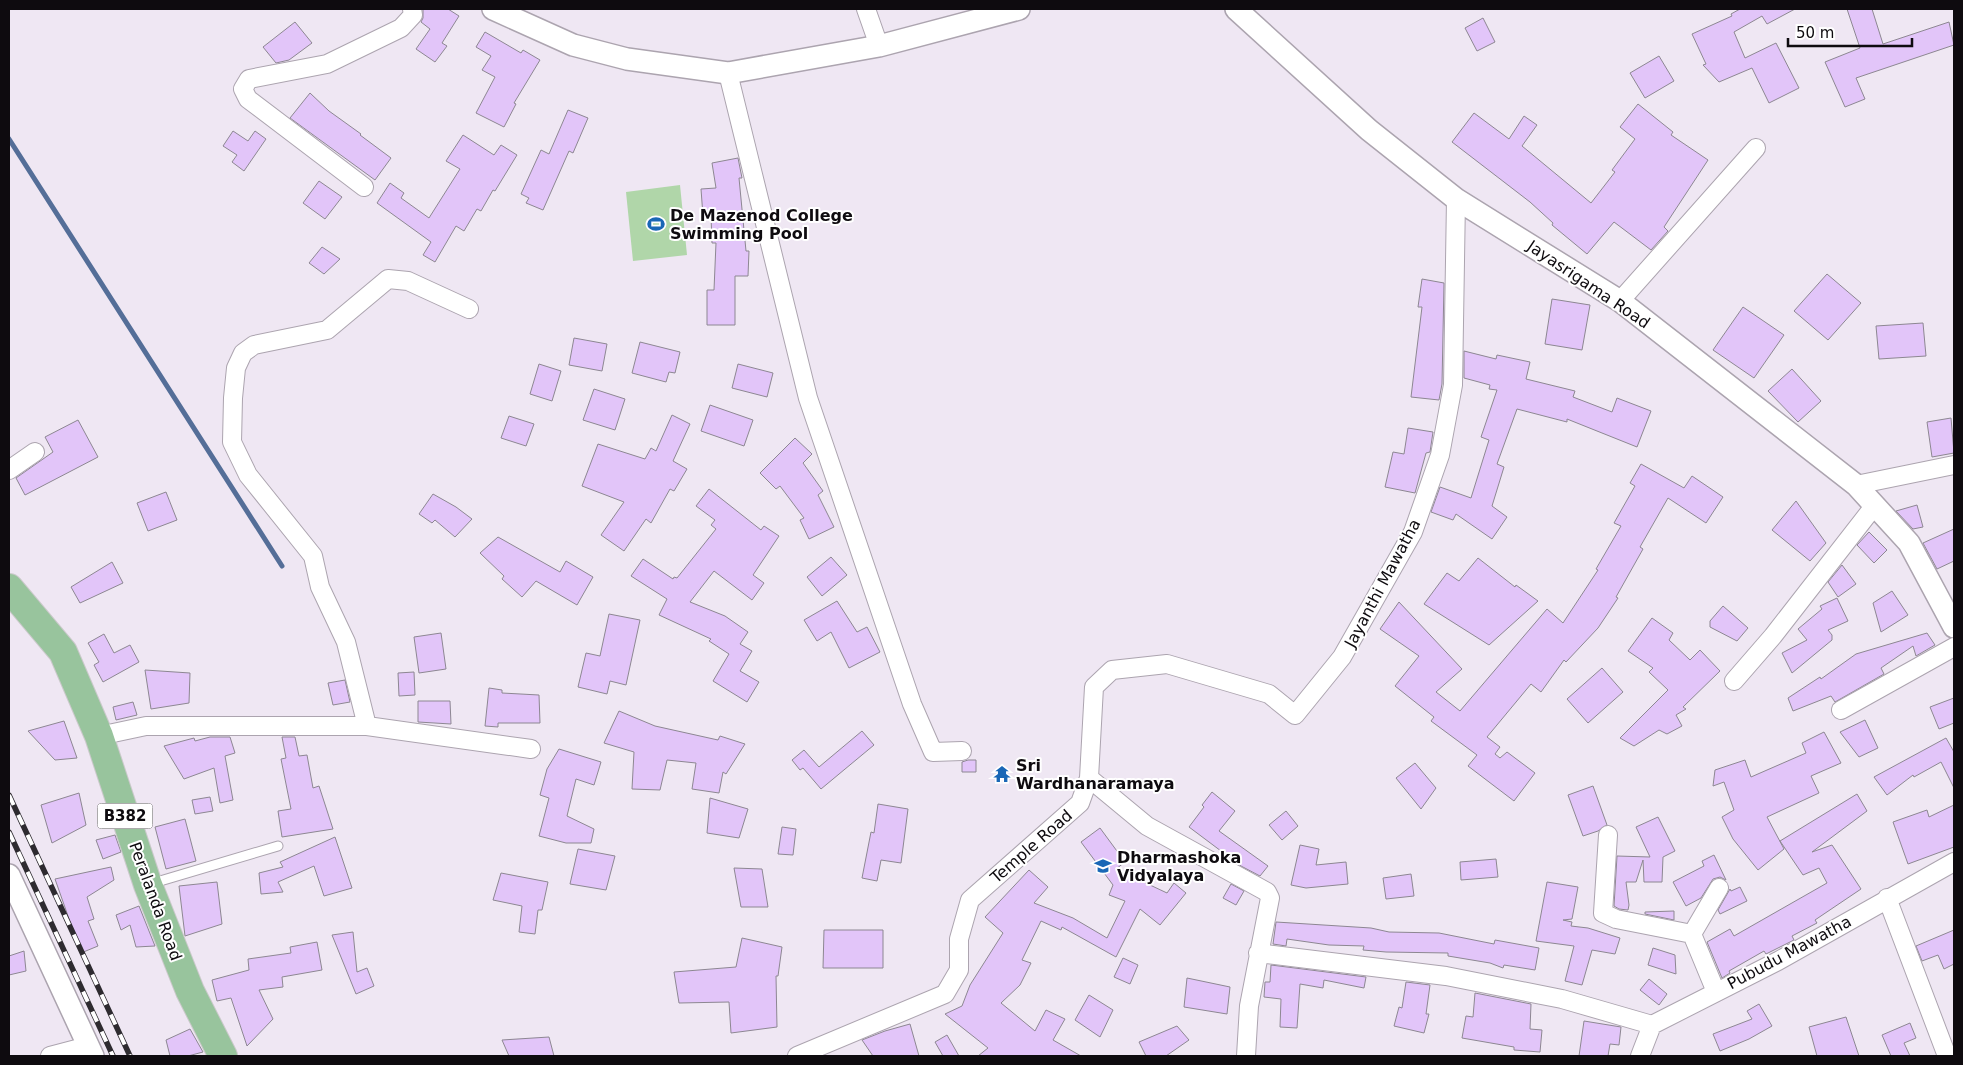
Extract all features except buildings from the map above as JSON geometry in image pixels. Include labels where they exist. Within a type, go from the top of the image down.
[{"type":"main road","name":"Peralanda Road","points":[[9,588],[63,652],[99,736],[148,885],[190,991],[223,1056]]},
{"type":"street","points":[[364,188],[248,99],[243,89],[249,79],[327,64],[400,28],[413,15],[412,9]]},
{"type":"street","points":[[866,9],[879,46]]},
{"type":"street","points":[[503,11],[573,45],[628,59],[728,73],[879,46],[1019,9]]},
{"type":"street","name":"Jayasrigama Road","points":[[1236,9],[1369,130],[1456,199],[1620,301],[1856,485],[1909,544],[1954,628]]},
{"type":"street","points":[[728,73],[808,398],[909,694],[933,752],[962,751]]},
{"type":"street","points":[[1620,301],[1756,148]]},
{"type":"street","name":"Jayanthi Mawatha","points":[[1295,715],[1342,657],[1408,541],[1440,455],[1454,386],[1456,199]]},
{"type":"street","points":[[368,726],[346,642],[320,587],[313,556],[248,476],[232,442],[236,368],[243,353],[254,345],[327,330],[388,280],[408,281],[469,309]]},
{"type":"street","points":[[9,470],[35,452]]},
{"type":"street","points":[[1856,485],[1954,465]]},
{"type":"street","points":[[1734,681],[1773,636],[1875,506]]},
{"type":"street","points":[[1841,710],[1954,647]]},
{"type":"street","name":"Temple Road","points":[[796,1056],[945,994],[959,970],[959,939],[970,900],[1080,803],[1089,778],[1094,687],[1112,670],[1167,664],[1269,694],[1295,715]]},
{"type":"street","points":[[99,736],[146,726],[368,726],[530,749]]},
{"type":"street","points":[[1089,778],[1147,826],[1267,892],[1270,898],[1249,1006],[1246,1056]]},
{"type":"street","points":[[1608,835],[1603,913],[1616,919],[1692,934]]},
{"type":"street","name":"Pubudu Mawatha","points":[[1652,1025],[1778,961],[1954,862]]},
{"type":"street","points":[[9,876],[91,1051],[50,1056]]},
{"type":"street","points":[[1692,934],[1720,888]]},
{"type":"street","points":[[1887,898],[1947,1056]]},
{"type":"street","points":[[1692,934],[1716,992]]},
{"type":"street","points":[[1258,953],[1446,976],[1562,999],[1652,1025],[1640,1056]]},
{"type":"lane","points":[[148,885],[278,846]]},
{"type":"green space","name":"De Mazenod College Swimming Pool","points":[[680,185],[687,255],[633,261],[626,192]]},
{"type":"waterway","points":[[9,139],[282,566]]},
{"type":"railway","points":[[9,795],[130,1056]]},
{"type":"railway","points":[[9,832],[113,1056]]},
{"type":"place","name":"De Mazenod College Swimming Pool","points":[[656,224]]},
{"type":"place","name":"Sri Wardhanaramaya","points":[[1002,774]]},
{"type":"place","name":"Dharmashoka Vidyalaya","points":[[1103,866]]}]
